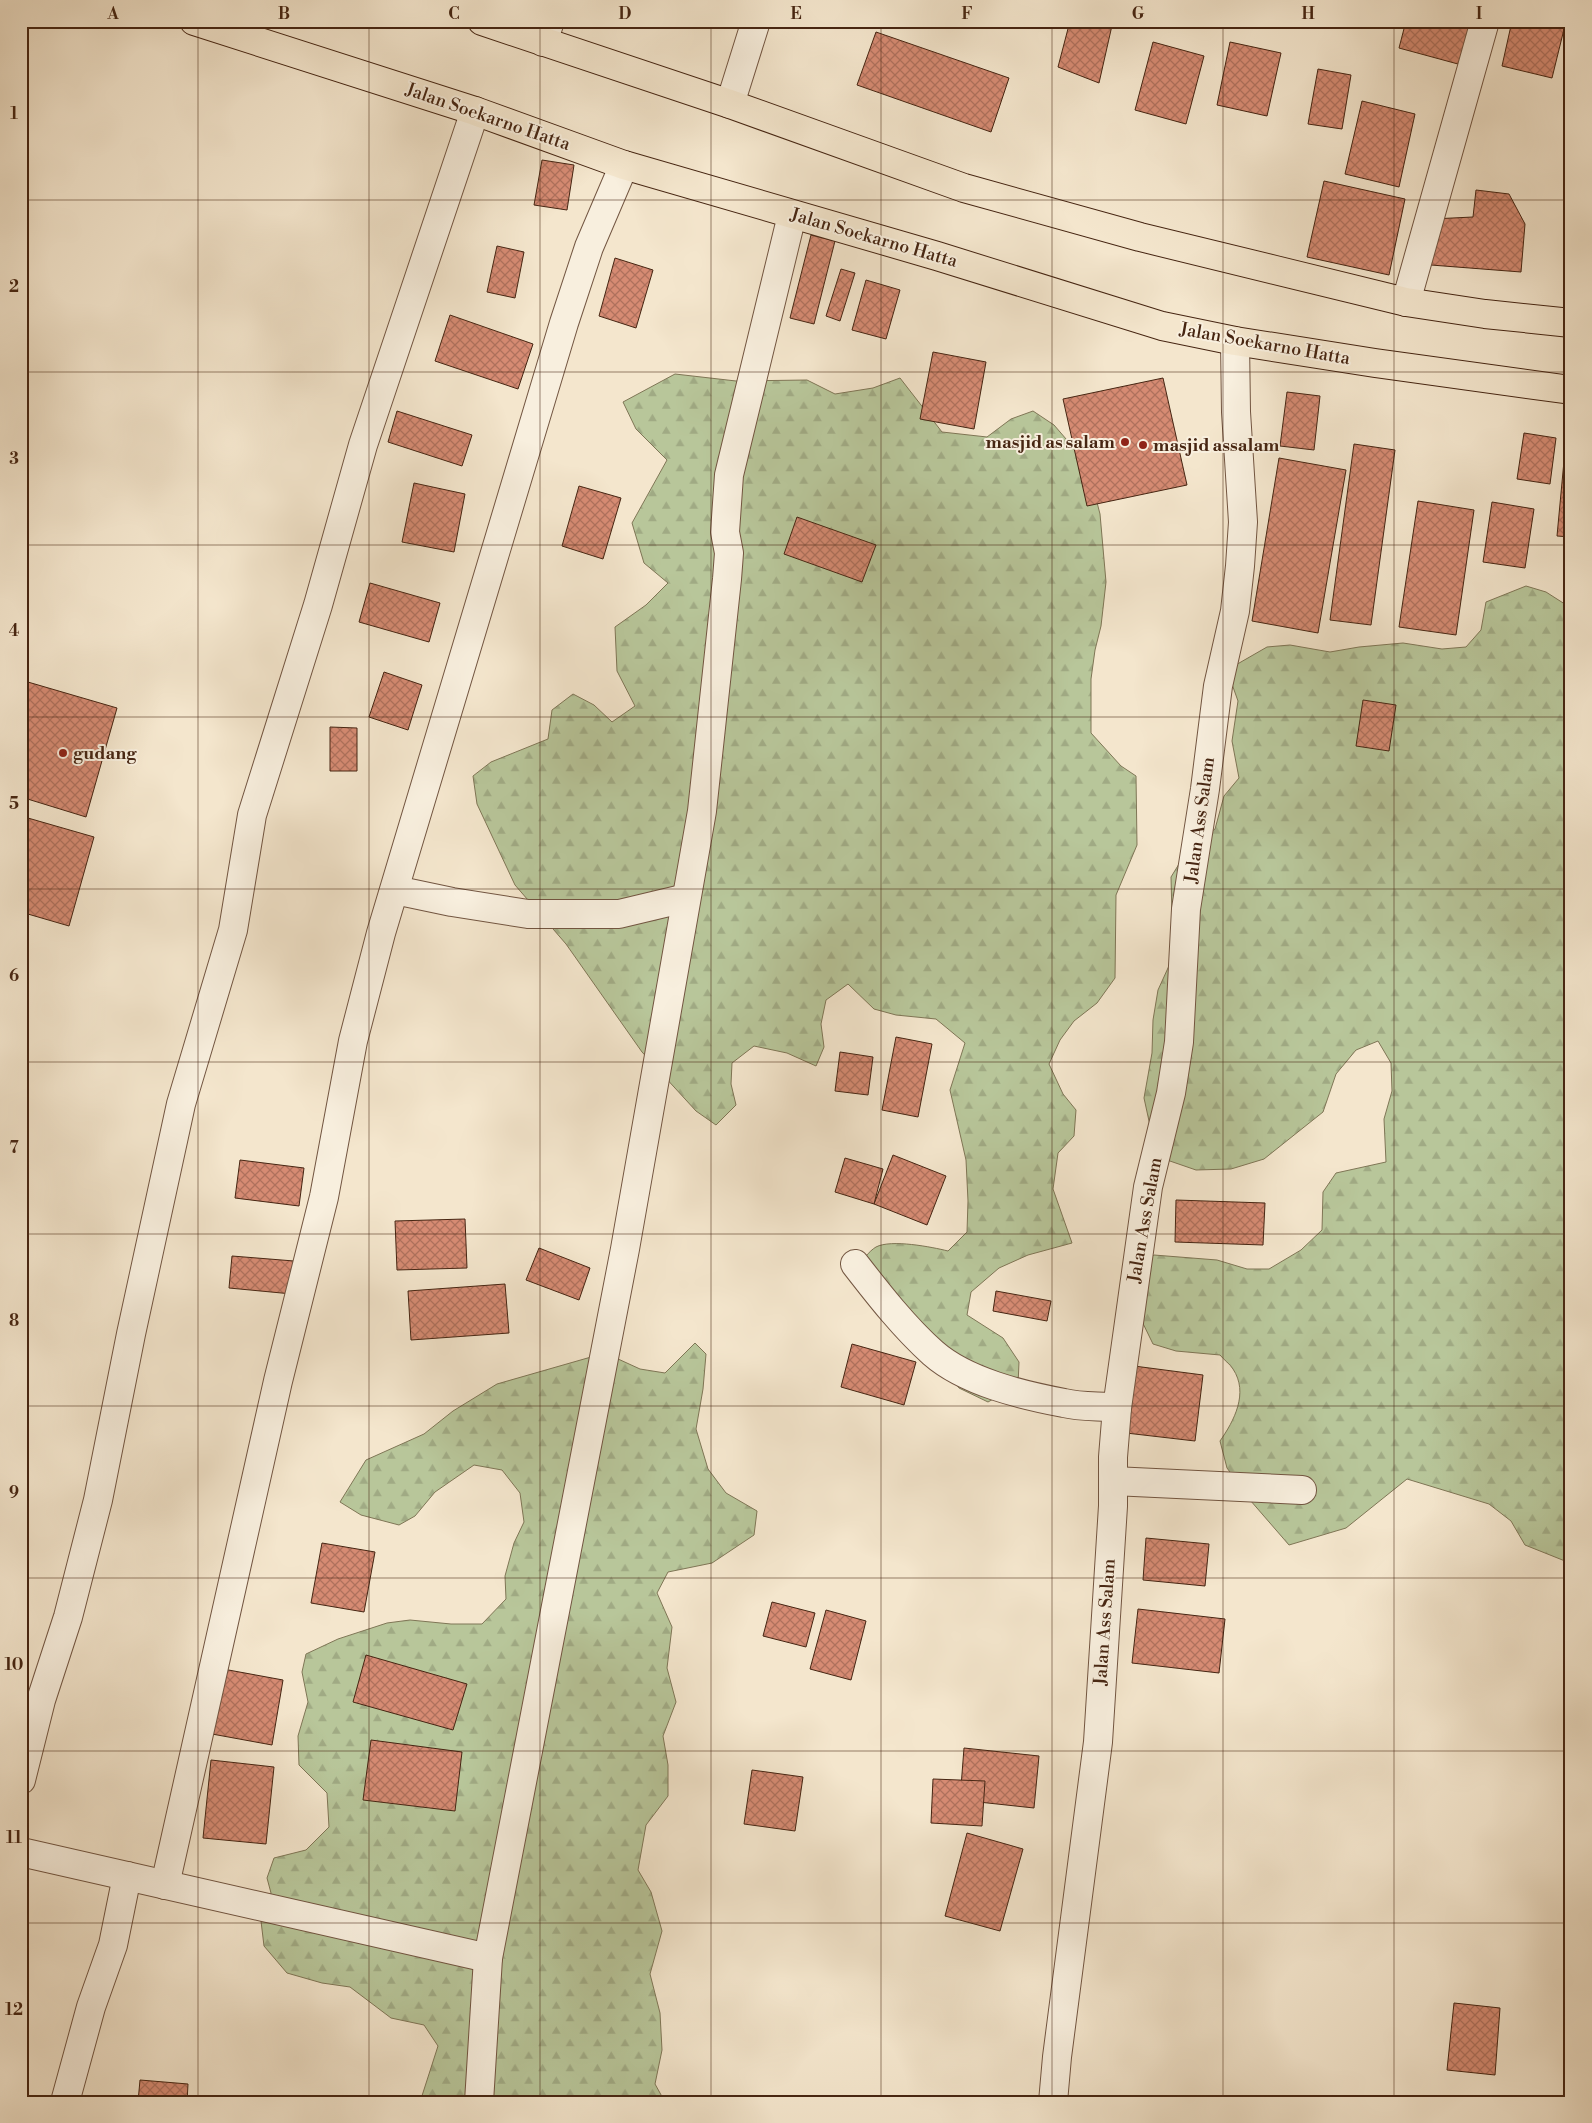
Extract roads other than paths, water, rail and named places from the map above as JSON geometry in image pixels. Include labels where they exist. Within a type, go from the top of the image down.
[{"type":"highway","name":"Jalan Soekarno Hatta","points":[[194,21],[475,111],[624,165],[938,256],[1162,326],[1236,341],[1374,363],[1571,390]]},
{"type":"highway","points":[[482,21],[546,32],[730,104],[964,188],[1150,240],[1406,302],[1485,314],[1571,322]]},
{"type":"street","points":[[730,104],[756,21]]},
{"type":"street","points":[[1406,302],[1485,21]]},
{"type":"street","points":[[21,1780],[41,1700],[68,1617],[98,1500],[131,1334],[181,1104],[233,930],[252,815],[318,605],[363,445],[475,111]]},
{"type":"street","points":[[165,1885],[213,1662],[280,1372],[324,1197],[353,1041],[381,933],[564,323],[589,247],[624,165]]},
{"type":"street","points":[[479,2102],[488,1958],[625,1249],[702,811],[727,579],[729,553],[725,532],[729,474],[792,215]]},
{"type":"street","name":"Jalan Ass Salam","points":[[1053,2102],[1057,2057],[1098,1742],[1113,1506],[1117,1408],[1148,1187],[1171,1093],[1179,1042],[1186,909],[1205,789],[1218,686],[1235,611],[1240,566],[1243,522],[1236,420],[1236,341]]},
{"type":"street","points":[[395,890],[452,902],[528,914],[619,914],[686,898]]},
{"type":"street","points":[[855,1264],[889,1307],[928,1347],[957,1370],[1005,1389],[1057,1402],[1117,1408]]},
{"type":"street","points":[[1113,1481],[1302,1490]]},
{"type":"street","points":[[21,1852],[488,1958]]},
{"type":"street","points":[[65,2102],[92,2007],[113,1945],[127,1876]]},
{"type":"place","name":"masjid as salam","points":[[1125,442]]},
{"type":"place","name":"masjid assalam","points":[[1143,445]]},
{"type":"place","name":"gudang","points":[[63,753]]}]
